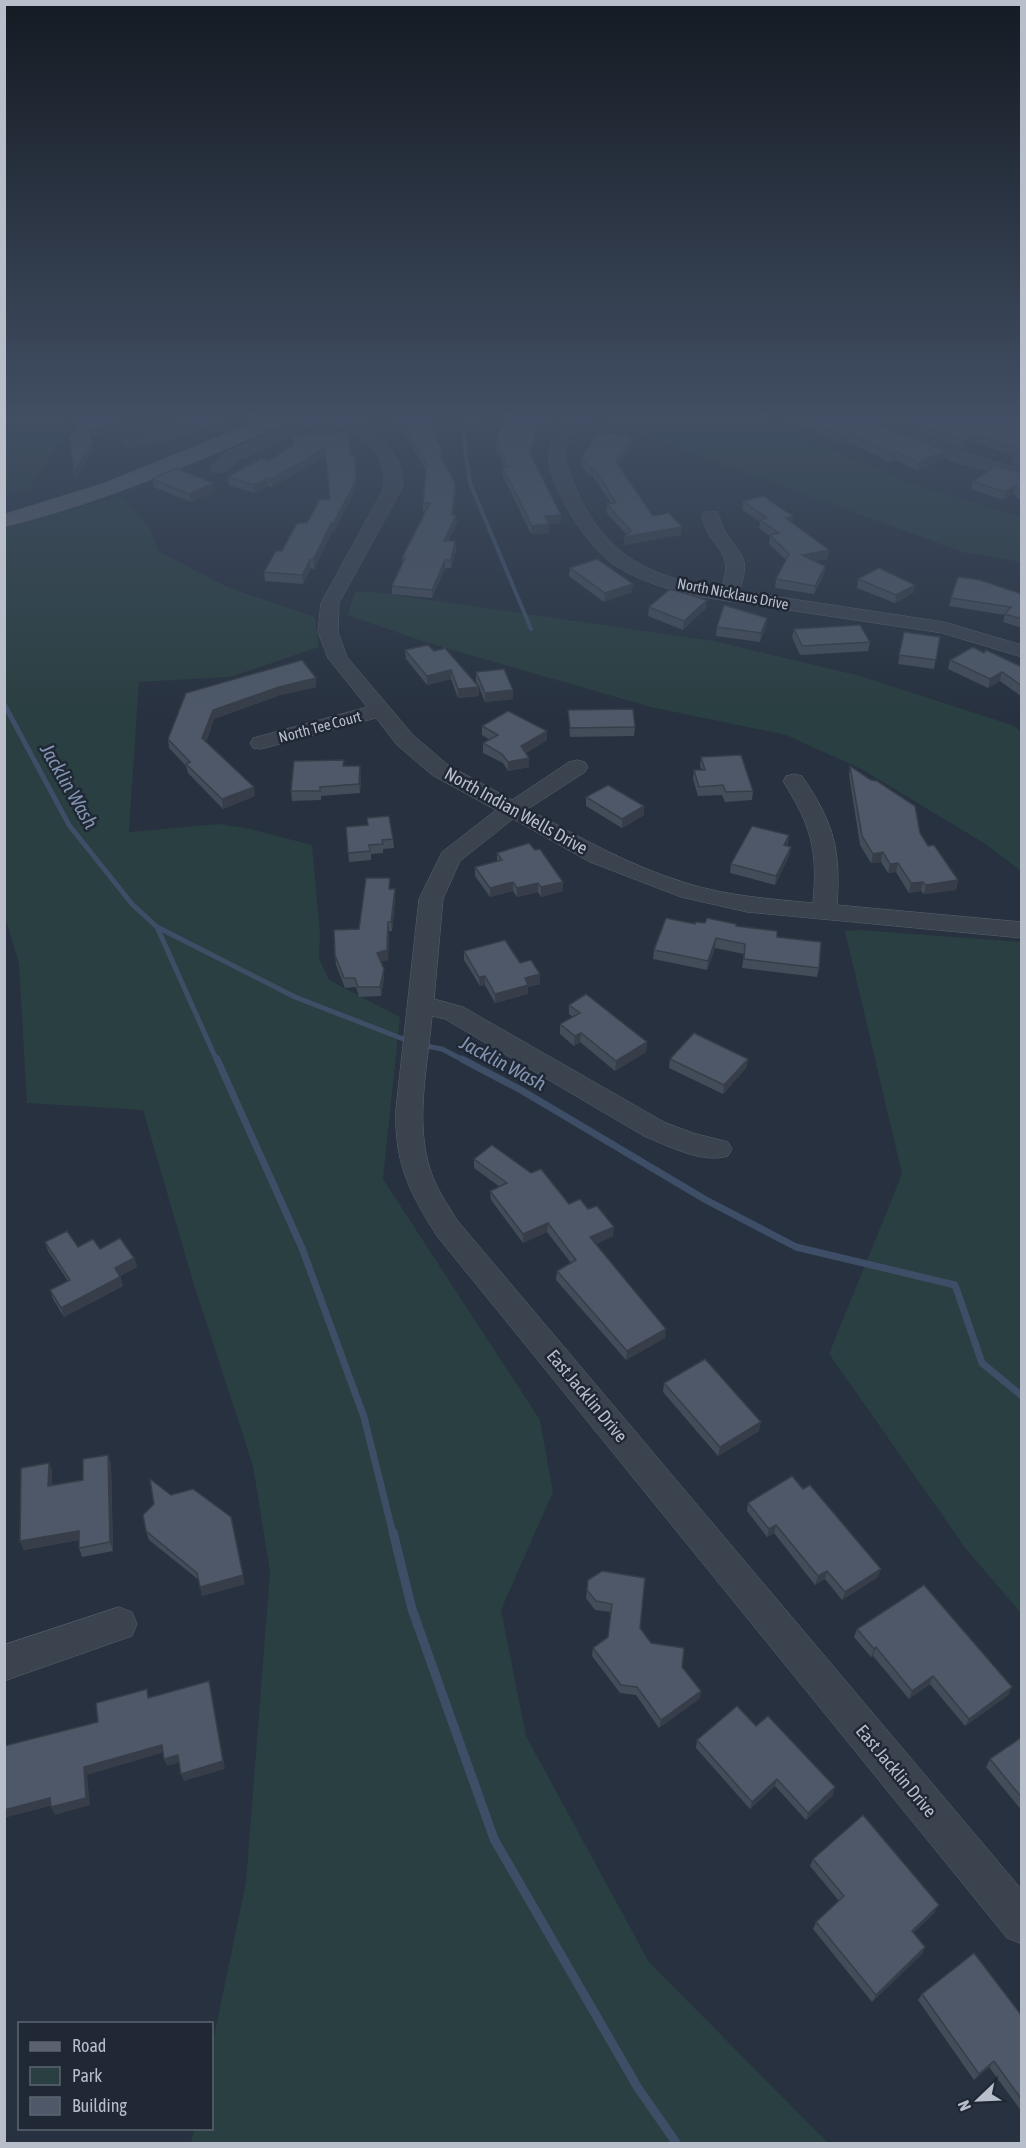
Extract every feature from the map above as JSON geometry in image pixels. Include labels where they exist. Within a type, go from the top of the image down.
[{"type":"street","name":"North Indian Wells Drive","points":[[377,517],[333,597],[327,618],[328,632],[338,658],[380,710],[405,740],[440,770],[598,857],[661,884],[747,904],[1022,930]]},
{"type":"street","name":"North Nicklaus Drive","points":[[584,517],[596,539],[622,562],[657,578],[695,590],[944,628],[1022,651]]},
{"type":"street","points":[[711,517],[711,524],[731,549],[736,562],[736,572],[728,596]]},
{"type":"street","name":"North Tee Court","points":[[261,743],[380,710]]},
{"type":"street","name":"East Jacklin Drive","points":[[577,767],[513,809],[450,857],[431,899],[408,1138],[414,1168],[432,1204],[447,1227],[1022,1923]]},
{"type":"street","points":[[794,781],[815,814],[827,850],[825,910]]},
{"type":"street","points":[[421,1004],[454,1013],[654,1129],[688,1142],[718,1149]]},
{"type":"street","points":[[4,1664],[119,1624]]},
{"type":"green space","points":[[43,517],[141,517],[149,526],[158,551],[227,587],[315,617],[319,647],[230,677],[139,682],[129,832],[219,824],[250,829],[312,845],[320,934],[319,958],[329,980],[400,1017],[383,1179],[540,1420],[553,1492],[501,1610],[526,1736],[649,1962],[828,2143],[191,2143],[194,2130],[213,2130],[213,2041],[246,1882],[270,1572],[253,1466],[194,1285],[143,1110],[27,1103],[19,964],[4,913],[4,528]]},
{"type":"green space","points":[[868,517],[1021,517],[1021,562],[963,552]]},
{"type":"green space","points":[[355,592],[375,592],[714,641],[860,676],[1012,725],[1021,731],[1021,871],[984,843],[861,769],[786,735],[651,707],[428,643],[347,615]]},
{"type":"green space","points":[[860,930],[1021,942],[1021,1613],[966,1549],[829,1354],[902,1174],[845,931]]},
{"type":"building","points":[[310,517],[337,517],[302,575],[264,572],[276,551],[282,551],[297,523],[307,523]]},
{"type":"building","points":[[423,517],[455,517],[444,541],[455,541],[451,560],[445,560],[432,590],[392,586],[405,558],[402,558]]},
{"type":"building","points":[[528,517],[546,517],[549,524],[532,526]]},
{"type":"building","points":[[619,517],[673,517],[682,527],[624,537],[631,531]]},
{"type":"building","points":[[789,517],[786,518],[829,550],[802,555],[825,566],[815,586],[776,579],[789,554],[770,535],[779,533],[760,520]]},
{"type":"building","points":[[597,559],[633,584],[605,593],[570,568]]},
{"type":"building","points":[[879,568],[915,585],[896,595],[858,579]]},
{"type":"building","points":[[958,577],[980,580],[1022,594],[1022,619],[1005,614],[1011,607],[951,598]]},
{"type":"building","points":[[669,590],[707,600],[684,621],[649,607]]},
{"type":"building","points":[[724,605],[767,618],[761,633],[717,627]]},
{"type":"building","points":[[860,625],[870,642],[802,646],[794,629]]},
{"type":"building","points":[[904,632],[940,637],[936,660],[899,655]]},
{"type":"building","points":[[428,645],[434,651],[444,647],[479,687],[458,689],[451,670],[427,676],[405,650]]},
{"type":"building","points":[[973,647],[984,653],[986,650],[1022,667],[1022,686],[1002,672],[990,679],[950,660]]},
{"type":"building","points":[[302,660],[316,678],[279,687],[213,710],[202,738],[254,787],[222,799],[186,764],[190,762],[168,739],[186,693]]},
{"type":"building","points":[[504,669],[513,690],[485,693],[476,672]]},
{"type":"building","points":[[633,709],[635,727],[570,728],[568,710]]},
{"type":"building","points":[[508,711],[547,731],[521,746],[529,758],[508,762],[502,754],[483,743],[498,735],[482,726]]},
{"type":"building","points":[[741,755],[753,791],[726,792],[723,785],[699,787],[694,770],[705,770],[701,757]]},
{"type":"building","points":[[344,760],[343,766],[360,766],[359,784],[320,787],[320,791],[291,791],[294,761]]},
{"type":"building","points":[[850,766],[915,806],[920,833],[928,846],[934,845],[958,880],[926,885],[923,882],[911,883],[898,863],[890,864],[883,852],[873,854],[862,836]]},
{"type":"building","points":[[608,785],[644,806],[622,819],[586,797]]},
{"type":"building","points":[[389,816],[393,839],[382,840],[383,844],[369,845],[370,851],[348,853],[346,827],[368,825],[367,818]]},
{"type":"building","points":[[752,826],[789,835],[784,845],[791,847],[776,876],[731,864]]},
{"type":"building","points":[[529,843],[535,850],[540,849],[563,882],[541,887],[538,883],[517,888],[513,882],[490,888],[475,867],[502,860],[497,853]]},
{"type":"building","points":[[366,878],[390,878],[389,889],[395,889],[391,922],[388,922],[387,950],[377,953],[384,969],[380,987],[358,987],[355,978],[344,978],[335,955],[334,930],[359,929]]},
{"type":"building","points":[[666,918],[695,924],[696,922],[705,923],[707,918],[736,924],[736,926],[777,931],[777,937],[821,942],[819,968],[744,959],[745,944],[716,938],[708,961],[654,950]]},
{"type":"building","points":[[505,940],[520,963],[531,960],[540,974],[525,978],[528,985],[495,994],[485,976],[479,977],[464,951]]},
{"type":"building","points":[[586,994],[647,1042],[616,1061],[581,1033],[575,1036],[560,1024],[580,1013],[569,1005]]},
{"type":"building","points":[[694,1033],[748,1059],[724,1085],[670,1059]]},
{"type":"building","points":[[492,1145],[531,1173],[541,1169],[569,1204],[580,1199],[588,1209],[597,1206],[614,1227],[590,1237],[666,1329],[627,1351],[557,1271],[576,1260],[548,1223],[523,1234],[490,1191],[507,1183],[474,1159]]},
{"type":"building","points":[[67,1231],[78,1247],[93,1239],[100,1249],[120,1238],[134,1258],[115,1268],[120,1277],[61,1308],[50,1290],[70,1280],[45,1242]]},
{"type":"building","points":[[705,1359],[761,1422],[720,1447],[664,1383]]},
{"type":"building","points":[[108,1455],[110,1542],[79,1548],[79,1531],[20,1541],[21,1468],[49,1463],[48,1486],[83,1480],[83,1459]]},
{"type":"building","points":[[792,1476],[803,1489],[810,1485],[881,1569],[845,1592],[827,1571],[818,1576],[776,1525],[769,1529],[748,1503]]},
{"type":"building","points":[[150,1479],[171,1495],[193,1489],[231,1517],[243,1575],[200,1587],[197,1573],[146,1531],[143,1515],[154,1504]]},
{"type":"building","points":[[602,1571],[645,1578],[640,1628],[651,1643],[684,1648],[682,1667],[701,1691],[661,1720],[637,1687],[621,1685],[593,1648],[608,1637],[612,1604],[596,1601],[587,1590],[588,1580]]},
{"type":"building","points":[[924,1585],[1012,1687],[969,1719],[933,1676],[912,1691],[876,1647],[874,1649],[857,1629]]},
{"type":"building","points":[[209,1681],[223,1761],[181,1774],[178,1755],[164,1759],[162,1745],[84,1767],[86,1798],[51,1807],[50,1798],[4,1810],[4,1746],[98,1722],[96,1703],[147,1689],[148,1698]]},
{"type":"building","points":[[737,1706],[756,1726],[768,1716],[835,1787],[808,1813],[777,1779],[752,1802],[697,1740]]},
{"type":"building","points":[[1022,1737],[1022,1798],[990,1759]]},
{"type":"building","points":[[863,1815],[939,1905],[912,1931],[925,1947],[876,1995],[816,1922],[844,1896],[813,1859]]},
{"type":"building","points":[[974,1953],[1022,2016],[1022,2100],[994,2061],[979,2074],[922,1994]]},
{"type":"waterway","points":[[484,517],[531,629]]},
{"type":"waterway","name":"Jacklin Wash","points":[[4,704],[69,825],[132,904],[157,927]]},
{"type":"waterway","name":"Jacklin Wash","points":[[157,927],[295,997],[411,1042]]},
{"type":"waterway","points":[[157,927],[217,1061]]},
{"type":"waterway","name":"Jacklin Wash","points":[[421,1045],[442,1049],[465,1061]]},
{"type":"waterway","points":[[217,1059],[302,1248],[364,1417],[393,1534]]},
{"type":"waterway","name":"Jacklin Wash","points":[[462,1059],[521,1090],[706,1200],[796,1247],[955,1285],[982,1363],[1022,1396]]},
{"type":"waterway","points":[[393,1532],[412,1609],[494,1839],[638,2088],[677,2144]]}]
